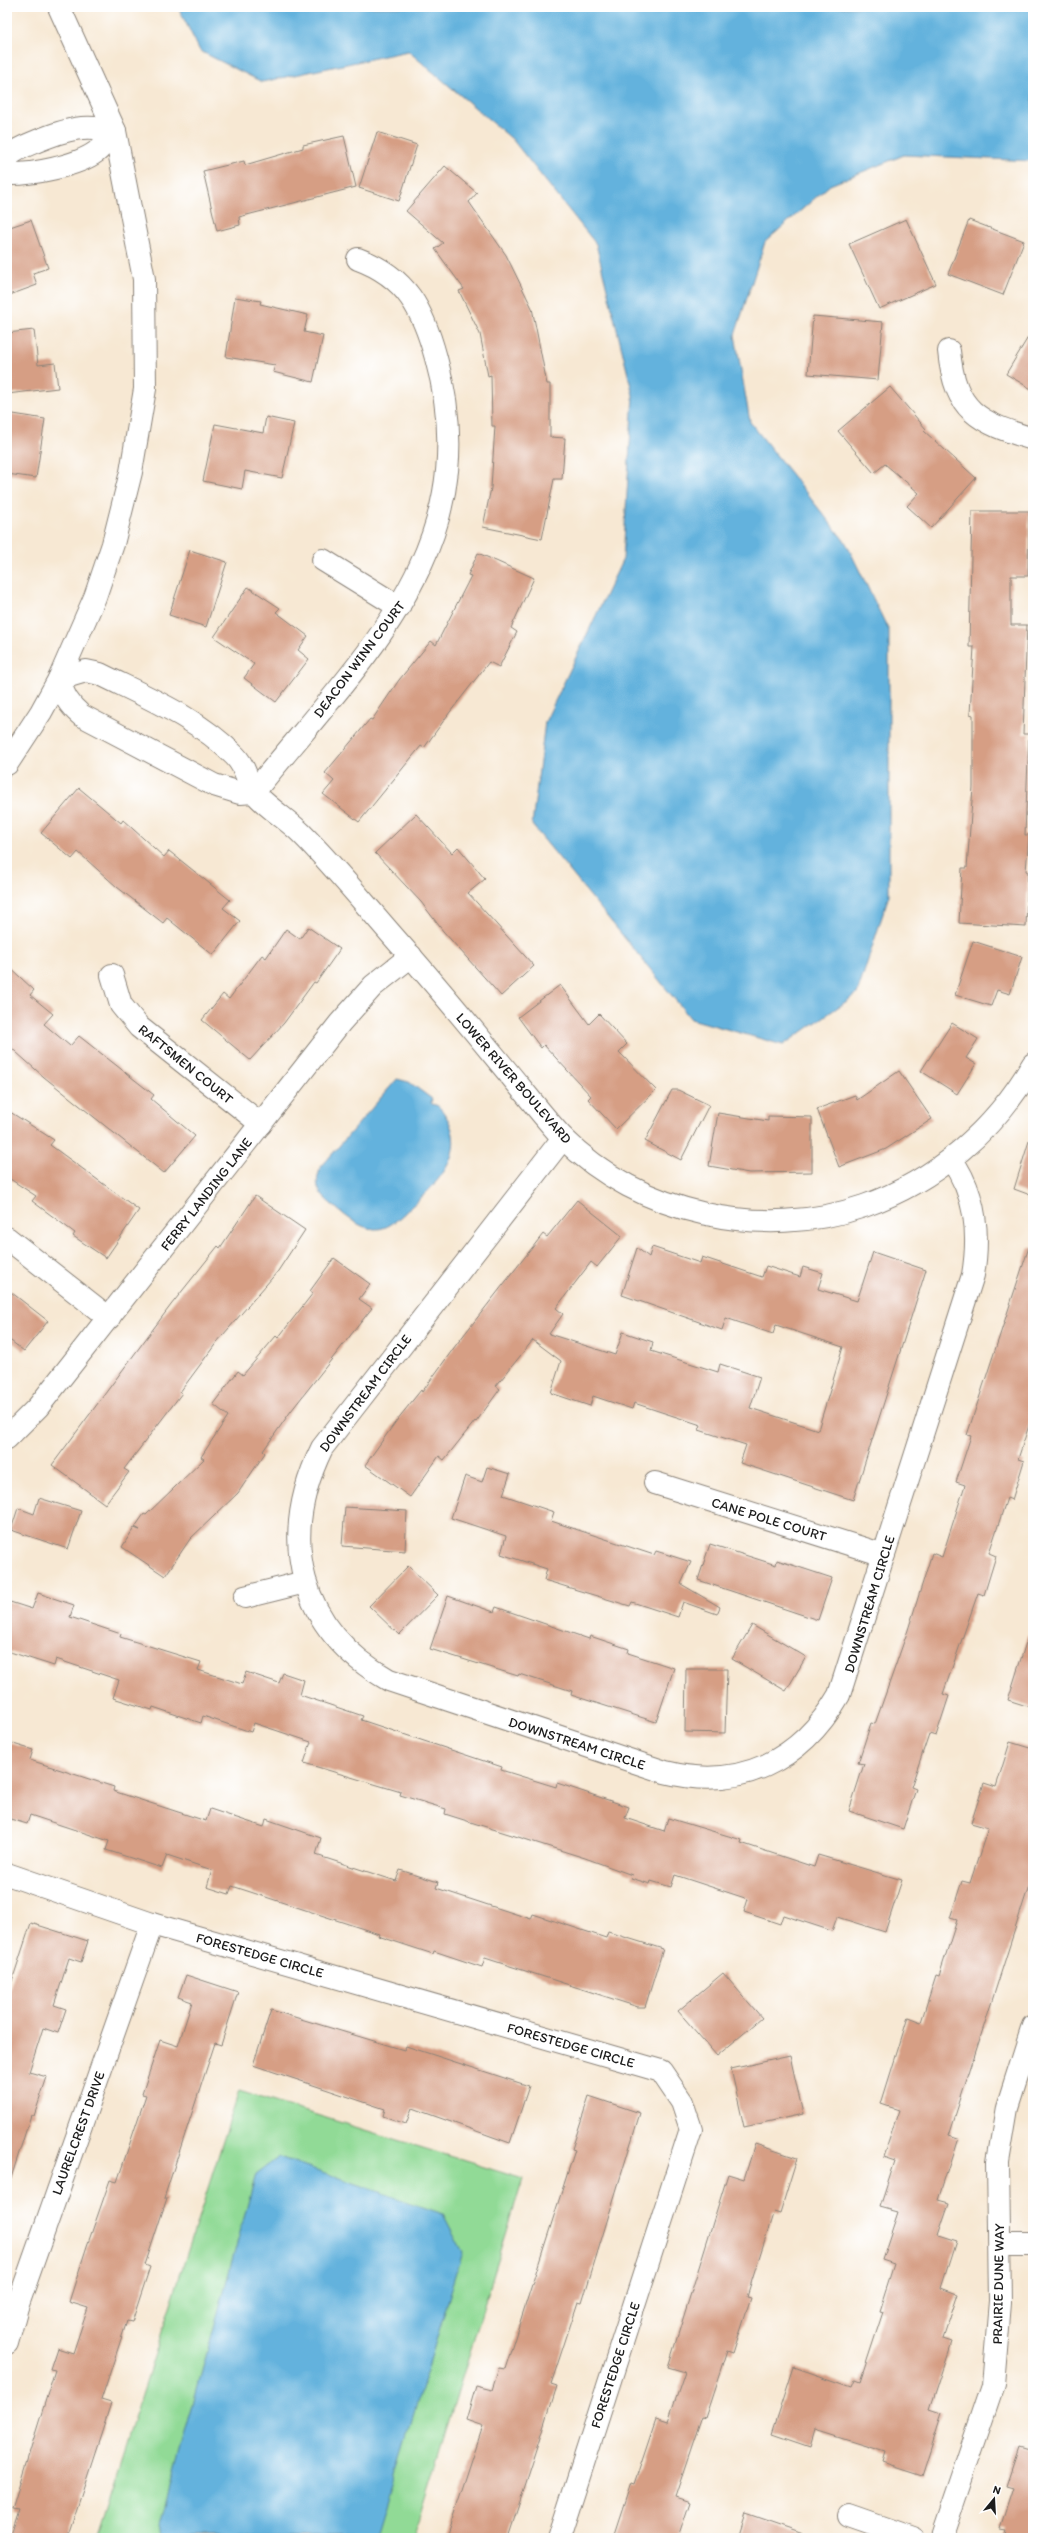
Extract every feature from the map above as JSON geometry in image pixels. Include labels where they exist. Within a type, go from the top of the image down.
[{"type":"street","points":[[7,764],[41,712],[59,679],[87,620],[113,544],[131,472],[145,389],[144,279],[115,131],[59,7]]},
{"type":"street","points":[[7,157],[22,148],[66,129],[83,127],[115,131]]},
{"type":"street","points":[[7,174],[34,172],[85,158],[96,152],[115,131]]},
{"type":"street","name":"DEACON WINN COURT","points":[[254,792],[359,662],[399,607],[427,554],[443,497],[448,451],[444,396],[439,370],[428,331],[411,297],[388,272],[358,259]]},
{"type":"street","points":[[949,351],[954,381],[959,394],[967,406],[990,424],[1033,439]]},
{"type":"street","points":[[323,560],[399,607]]},
{"type":"street","name":"LOWER RIVER BOULEVARD","points":[[59,679],[86,671],[100,674],[178,714],[233,754],[243,765],[254,792],[301,833],[411,956],[563,1138],[604,1170],[648,1195],[696,1211],[748,1220],[804,1219],[854,1210],[902,1189],[951,1159],[1003,1109],[1019,1088],[1033,1064]]},
{"type":"street","points":[[59,679],[63,694],[70,706],[82,715],[214,785],[240,793],[254,792]]},
{"type":"street","name":"FERRY LANDING LANE","points":[[7,1438],[38,1407],[356,1004],[382,978],[411,956]]},
{"type":"street","name":"RAFTSMEN COURT","points":[[112,975],[121,1005],[139,1027],[261,1124]]},
{"type":"street","name":"DOWNSTREAM CIRCLE","points":[[563,1138],[322,1448],[307,1484],[299,1526],[300,1564],[305,1582],[318,1613],[338,1642],[370,1670],[389,1680],[681,1776],[719,1778],[740,1775],[777,1761],[806,1739],[830,1711],[846,1678],[968,1292],[976,1256],[977,1238],[972,1202],[967,1186],[951,1159]]},
{"type":"street","points":[[7,1238],[109,1318]]},
{"type":"street","name":"CANE POLE COURT","points":[[655,1483],[884,1555]]},
{"type":"street","points":[[245,1597],[305,1582]]},
{"type":"street","name":"FORESTEDGE CIRCLE","points":[[7,1874],[152,1924],[660,2071],[682,2102],[691,2129],[559,2538]]},
{"type":"street","name":"LAURELCREST DRIVE","points":[[7,2342],[17,2307],[152,1924]]},
{"type":"street","name":"PRAIRIE DUNE WAY","points":[[941,2538],[993,2385],[1000,2302],[998,2162],[1006,2108],[1033,2026]]},
{"type":"street","points":[[1000,2244],[1033,2244]]},
{"type":"street","points":[[849,2516],[912,2538]]},
{"type":"green space","points":[[239,2091],[523,2179],[413,2538],[96,2538]]},
{"type":"water","points":[[178,7],[1033,7],[1033,161],[904,155],[830,185],[765,242],[735,335],[750,422],[846,543],[889,631],[889,895],[857,994],[783,1045],[691,1019],[532,825],[545,722],[623,559],[633,395],[596,244],[512,139],[408,51],[262,82],[200,51]]},
{"type":"water","points":[[397,1079],[409,1082],[432,1099],[431,1103],[441,1109],[450,1124],[453,1136],[453,1148],[445,1170],[438,1180],[404,1214],[395,1222],[380,1229],[368,1228],[350,1219],[326,1199],[322,1195],[317,1183],[321,1167]]},
{"type":"water","points":[[279,2157],[443,2214],[463,2252],[376,2538],[162,2538],[160,2524],[256,2174]]},
{"type":"building","points":[[377,132],[417,145],[399,201],[359,188]]},
{"type":"building","points":[[344,136],[356,187],[239,217],[240,225],[217,231],[203,171],[244,161],[245,165],[303,148],[303,145]]},
{"type":"building","points":[[445,166],[477,193],[469,202],[506,255],[532,308],[547,384],[550,384],[550,437],[565,438],[562,479],[554,479],[542,539],[483,527],[491,488],[495,426],[492,426],[491,375],[488,376],[480,334],[459,291],[464,289],[435,249],[443,243],[406,211]]},
{"type":"building","points":[[906,219],[936,284],[879,309],[849,244]]},
{"type":"building","points":[[31,220],[48,268],[33,273],[37,285],[7,296],[7,228]]},
{"type":"building","points":[[969,220],[1024,241],[1003,295],[948,274]]},
{"type":"building","points":[[235,297],[261,301],[260,304],[308,315],[304,332],[323,336],[313,382],[273,372],[275,365],[226,357]]},
{"type":"building","points":[[813,316],[883,322],[878,380],[808,374]]},
{"type":"building","points":[[1033,329],[1033,390],[1006,374]]},
{"type":"building","points":[[34,330],[38,365],[55,363],[58,388],[7,394],[7,333]]},
{"type":"building","points":[[890,387],[926,429],[924,431],[976,478],[931,528],[907,506],[919,493],[885,464],[874,473],[838,431]]},
{"type":"building","points":[[7,413],[45,419],[36,478],[7,474]]},
{"type":"building","points":[[266,417],[294,423],[282,478],[245,471],[242,489],[203,481],[215,424],[263,433]]},
{"type":"building","points":[[972,511],[1029,511],[1028,576],[1011,576],[1011,625],[1027,625],[1023,734],[1029,734],[1025,835],[1029,835],[1026,871],[1028,872],[1026,927],[959,923],[962,868],[967,868],[973,787],[973,715],[970,714],[974,647],[969,647]]},
{"type":"building","points":[[190,550],[227,562],[206,627],[169,615]]},
{"type":"building","points":[[478,553],[534,578],[511,628],[517,632],[499,667],[489,662],[424,748],[421,746],[359,822],[323,794],[334,781],[325,773],[370,719],[372,720],[399,680],[431,641],[436,645],[471,576],[468,575]]},
{"type":"building","points":[[248,587],[280,608],[276,612],[308,636],[298,650],[309,659],[276,702],[244,678],[254,664],[214,637]]},
{"type":"building","points":[[79,788],[121,823],[123,820],[164,857],[169,851],[230,900],[223,908],[240,921],[213,955],[167,918],[163,923],[117,887],[78,852],[72,859],[41,833]]},
{"type":"building","points":[[416,814],[452,853],[458,847],[485,879],[468,893],[534,966],[501,996],[443,931],[421,902],[375,853]]},
{"type":"building","points":[[308,927],[340,949],[316,983],[314,982],[284,1023],[250,1060],[202,1020],[223,994],[229,999],[262,955],[266,958],[286,929],[300,939]]},
{"type":"building","points":[[973,941],[1022,957],[1010,994],[997,990],[991,1006],[955,995]]},
{"type":"building","points":[[7,965],[34,990],[30,995],[53,1014],[44,1024],[70,1046],[79,1036],[154,1095],[151,1099],[195,1136],[164,1173],[44,1077],[7,1044]]},
{"type":"building","points":[[560,985],[589,1024],[599,1014],[627,1044],[619,1052],[656,1090],[616,1129],[588,1099],[591,1096],[544,1045],[541,1048],[518,1017]]},
{"type":"building","points":[[952,1023],[978,1039],[966,1058],[976,1064],[957,1094],[921,1071]]},
{"type":"building","points":[[899,1071],[932,1119],[886,1149],[839,1167],[817,1109],[855,1095],[857,1100]]},
{"type":"building","points":[[672,1090],[678,1090],[709,1105],[681,1160],[645,1141]]},
{"type":"building","points":[[7,1110],[54,1140],[50,1145],[139,1210],[106,1258],[73,1236],[75,1233],[32,1201],[36,1196],[7,1177]]},
{"type":"building","points":[[718,1113],[768,1121],[768,1116],[812,1117],[812,1172],[749,1173],[709,1166]]},
{"type":"building","points":[[1029,1141],[1033,1141],[1033,1196],[1014,1189]]},
{"type":"building","points":[[255,1196],[305,1230],[278,1271],[217,1342],[180,1392],[182,1393],[124,1469],[129,1472],[105,1504],[52,1465],[171,1305],[218,1246],[220,1248]]},
{"type":"building","points":[[577,1200],[622,1236],[597,1267],[591,1262],[556,1308],[563,1314],[549,1334],[615,1355],[623,1332],[653,1342],[651,1351],[718,1372],[720,1364],[760,1377],[750,1408],[818,1430],[843,1347],[776,1325],[773,1334],[726,1318],[722,1330],[622,1295],[637,1248],[649,1257],[652,1247],[700,1263],[702,1257],[762,1277],[766,1266],[800,1277],[803,1267],[823,1273],[818,1289],[857,1301],[873,1252],[926,1270],[853,1500],[740,1463],[746,1445],[699,1430],[701,1425],[634,1403],[632,1409],[593,1396],[590,1406],[551,1393],[561,1361],[533,1340],[496,1386],[500,1389],[476,1422],[475,1421],[444,1460],[439,1456],[410,1497],[365,1465],[397,1420],[421,1390],[422,1392],[456,1345],[543,1234],[547,1237]]},
{"type":"building","points":[[1029,1247],[1033,1248],[1033,1413],[1018,1459],[1024,1461],[1012,1500],[1007,1498],[989,1553],[996,1556],[984,1595],[978,1593],[943,1694],[949,1696],[936,1736],[929,1734],[911,1787],[916,1789],[903,1829],[849,1811],[864,1764],[858,1763],[871,1723],[875,1724],[908,1630],[932,1553],[942,1557],[965,1485],[956,1482],[971,1436],[967,1435]]},
{"type":"building","points":[[334,1258],[370,1284],[359,1299],[372,1308],[291,1411],[263,1451],[265,1453],[238,1493],[190,1539],[165,1576],[122,1547],[134,1528],[140,1530],[135,1527],[144,1514],[146,1515],[204,1459],[201,1457],[228,1416],[213,1404],[238,1371],[243,1375],[276,1336],[278,1338],[313,1293],[310,1291]]},
{"type":"building","points":[[7,1289],[48,1321],[24,1351],[7,1338]]},
{"type":"building","points":[[487,1467],[510,1474],[503,1495],[554,1512],[551,1521],[654,1555],[656,1551],[691,1562],[681,1584],[720,1607],[717,1614],[683,1602],[678,1617],[632,1602],[630,1606],[544,1580],[547,1569],[501,1554],[506,1536],[451,1518],[465,1476],[482,1482]]},
{"type":"building","points":[[39,1498],[81,1511],[68,1549],[11,1530],[18,1508],[34,1514]]},
{"type":"building","points":[[345,1507],[407,1511],[405,1551],[342,1546]]},
{"type":"building","points":[[710,1544],[776,1565],[777,1560],[832,1578],[818,1620],[698,1580]]},
{"type":"building","points":[[408,1566],[438,1595],[399,1635],[369,1606]]},
{"type":"building","points":[[38,1593],[74,1605],[70,1617],[121,1634],[120,1637],[201,1662],[198,1670],[242,1684],[246,1672],[279,1683],[283,1673],[304,1680],[300,1695],[363,1716],[361,1720],[502,1767],[501,1770],[556,1787],[557,1783],[629,1807],[625,1818],[664,1831],[668,1818],[742,1840],[741,1843],[814,1867],[818,1855],[902,1880],[885,1932],[837,1917],[832,1931],[783,1915],[780,1924],[744,1912],[748,1899],[675,1875],[671,1887],[651,1881],[650,1884],[631,1878],[632,1875],[585,1858],[445,1814],[446,1809],[400,1795],[401,1792],[304,1763],[311,1742],[254,1723],[251,1732],[203,1716],[201,1723],[153,1707],[152,1710],[113,1698],[119,1680],[56,1659],[54,1666],[7,1651],[7,1601],[32,1609]]},
{"type":"building","points":[[448,1596],[494,1612],[496,1607],[589,1639],[590,1636],[629,1649],[628,1653],[674,1668],[656,1722],[571,1695],[572,1691],[519,1674],[518,1676],[430,1649]]},
{"type":"building","points":[[752,1625],[806,1657],[786,1691],[732,1659]]},
{"type":"building","points":[[1029,1633],[1033,1634],[1033,1708],[1008,1700]]},
{"type":"building","points":[[686,1669],[727,1669],[725,1733],[685,1732]]},
{"type":"building","points":[[7,1742],[33,1750],[30,1760],[114,1787],[113,1791],[206,1821],[210,1809],[264,1827],[266,1819],[321,1838],[316,1855],[396,1881],[400,1870],[438,1882],[436,1888],[531,1919],[533,1914],[606,1938],[608,1932],[663,1949],[645,2007],[638,2007],[485,1958],[482,1967],[434,1951],[433,1954],[378,1936],[379,1934],[232,1886],[229,1894],[207,1887],[212,1870],[167,1855],[162,1868],[106,1850],[109,1841],[30,1815],[27,1824],[7,1818]]},
{"type":"building","points":[[1010,1742],[1033,1749],[1033,1873],[949,2135],[958,2138],[938,2200],[949,2203],[938,2235],[957,2241],[942,2288],[958,2294],[943,2339],[952,2342],[930,2409],[942,2413],[922,2475],[882,2462],[885,2452],[815,2430],[810,2447],[772,2434],[794,2367],[852,2387],[855,2380],[860,2382],[883,2312],[879,2311],[894,2264],[882,2260],[898,2212],[880,2207],[895,2161],[883,2157],[899,2110],[881,2104],[908,2017],[921,2022],[936,1975],[939,1976],[957,1920],[950,1918],[962,1881],[970,1883],[988,1828],[971,1823],[984,1783],[996,1787]]},
{"type":"building","points":[[31,1923],[88,1941],[81,1962],[69,1958],[54,2005],[66,2009],[58,2033],[43,2028],[29,2072],[47,2077],[34,2116],[31,2115],[11,2178],[7,2178],[7,1996]]},
{"type":"building","points":[[723,1973],[762,2018],[717,2056],[678,2011]]},
{"type":"building","points":[[186,1975],[238,1992],[221,2045],[215,2043],[164,2198],[167,2198],[145,2265],[150,2267],[132,2322],[127,2321],[101,2400],[111,2403],[67,2538],[9,2538],[18,2510],[12,2509],[55,2370],[50,2369],[57,2348],[73,2353],[88,2308],[69,2302],[87,2246],[110,2180],[117,2182],[146,2095],[142,2094],[160,2040],[178,2046],[192,2002],[178,1997]]},
{"type":"building","points":[[271,2010],[404,2050],[406,2046],[529,2086],[510,2143],[412,2108],[406,2124],[383,2116],[385,2109],[253,2065]]},
{"type":"building","points":[[790,2056],[803,2114],[744,2127],[731,2069]]},
{"type":"building","points":[[589,2096],[640,2113],[582,2303],[578,2302],[551,2384],[557,2386],[539,2443],[508,2538],[446,2538],[483,2426],[466,2420],[476,2386],[492,2390],[499,2368],[505,2369],[575,2150],[572,2149]]},
{"type":"building","points":[[755,2144],[797,2158],[780,2213],[774,2211],[747,2296],[751,2297],[733,2353],[727,2351],[705,2418],[702,2417],[675,2497],[690,2502],[678,2538],[613,2538],[631,2483],[634,2484],[656,2418],[668,2422],[685,2372],[668,2367],[728,2174],[744,2179]]},
{"type":"building","points":[[1019,2447],[1033,2451],[1033,2538],[1003,2538],[1006,2529],[1000,2528],[1013,2488],[1006,2486]]},
{"type":"building","points":[[746,2513],[810,2535],[810,2538],[738,2538]]}]
